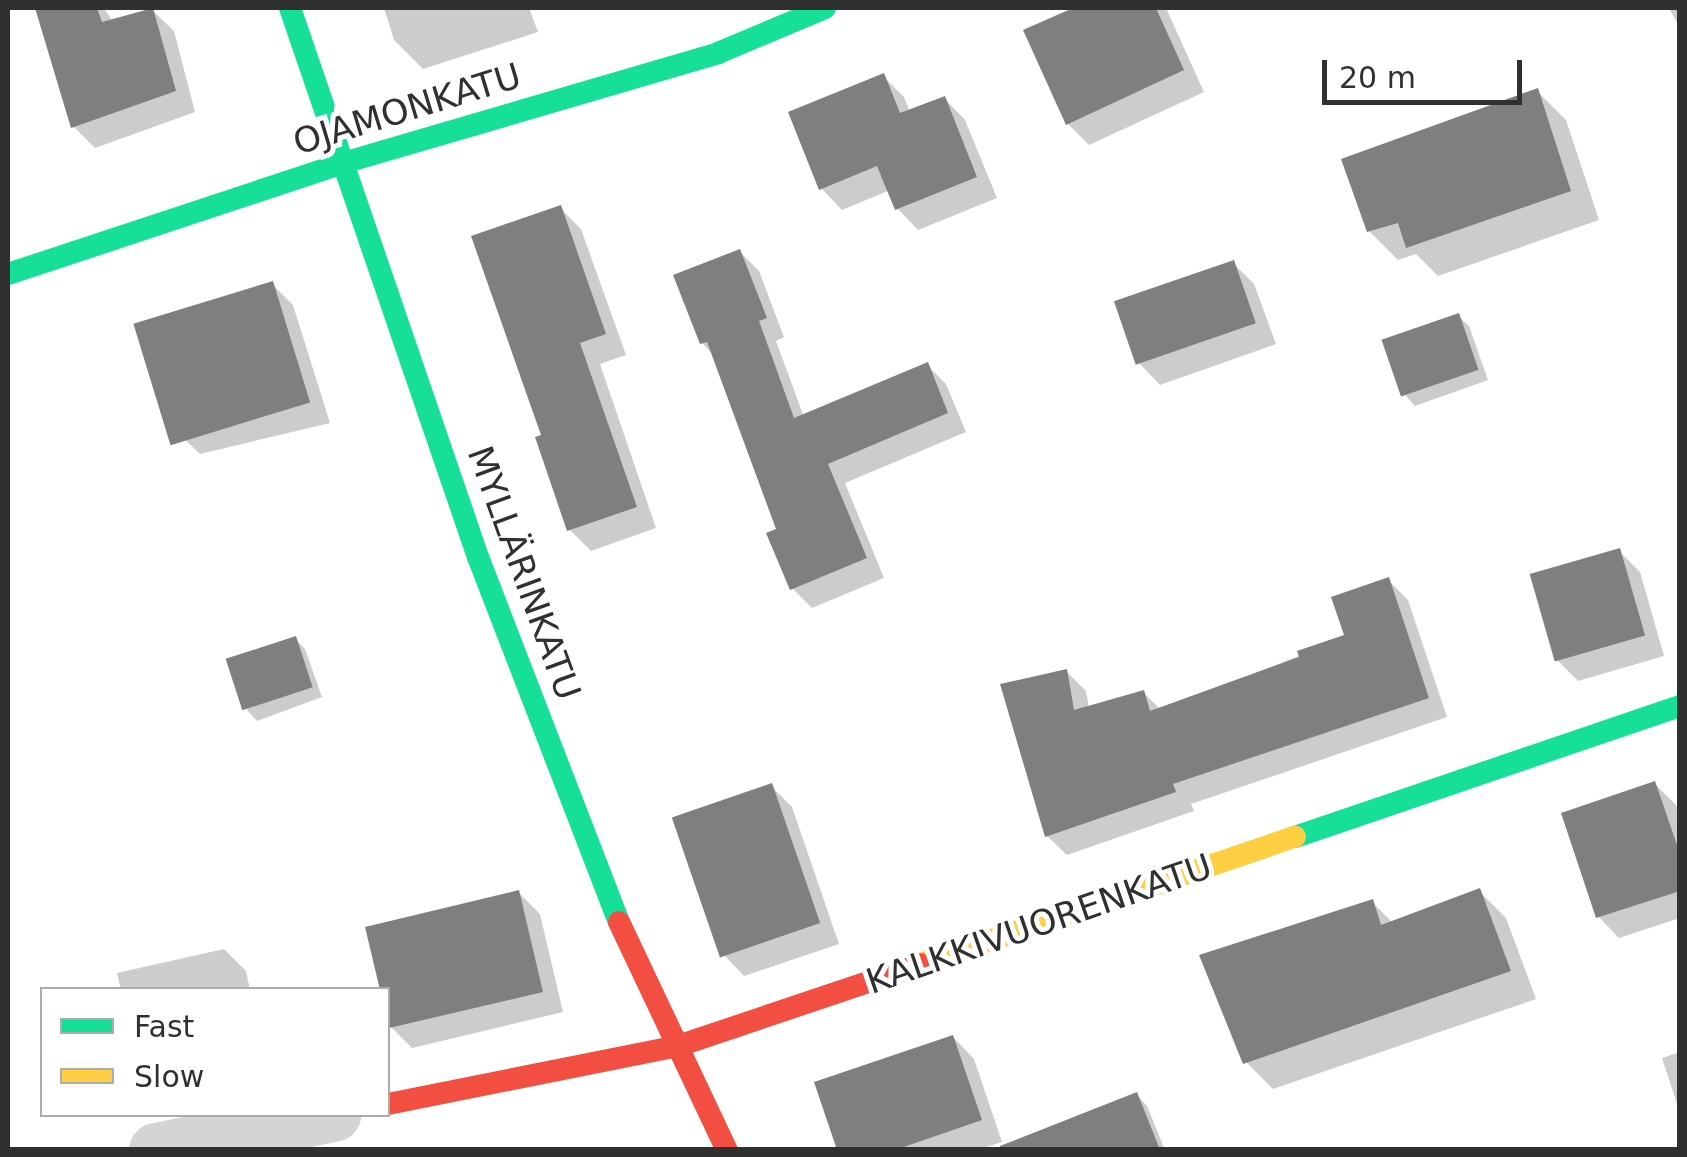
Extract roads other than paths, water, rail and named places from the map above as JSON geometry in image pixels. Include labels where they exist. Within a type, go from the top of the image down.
[{"type":"street","name":"MYLLÄRINKATU","points":[[290,8],[486,576],[613,910],[727,1150]]},
{"type":"street","name":"OJAMONKATU","points":[[8,274],[344,163],[718,53],[825,8]]},
{"type":"street","name":"KALKKIVUORENKATU","points":[[390,1104],[678,1046],[1680,706]]},
{"type":"street","points":[[156,1150],[318,1117]]}]
